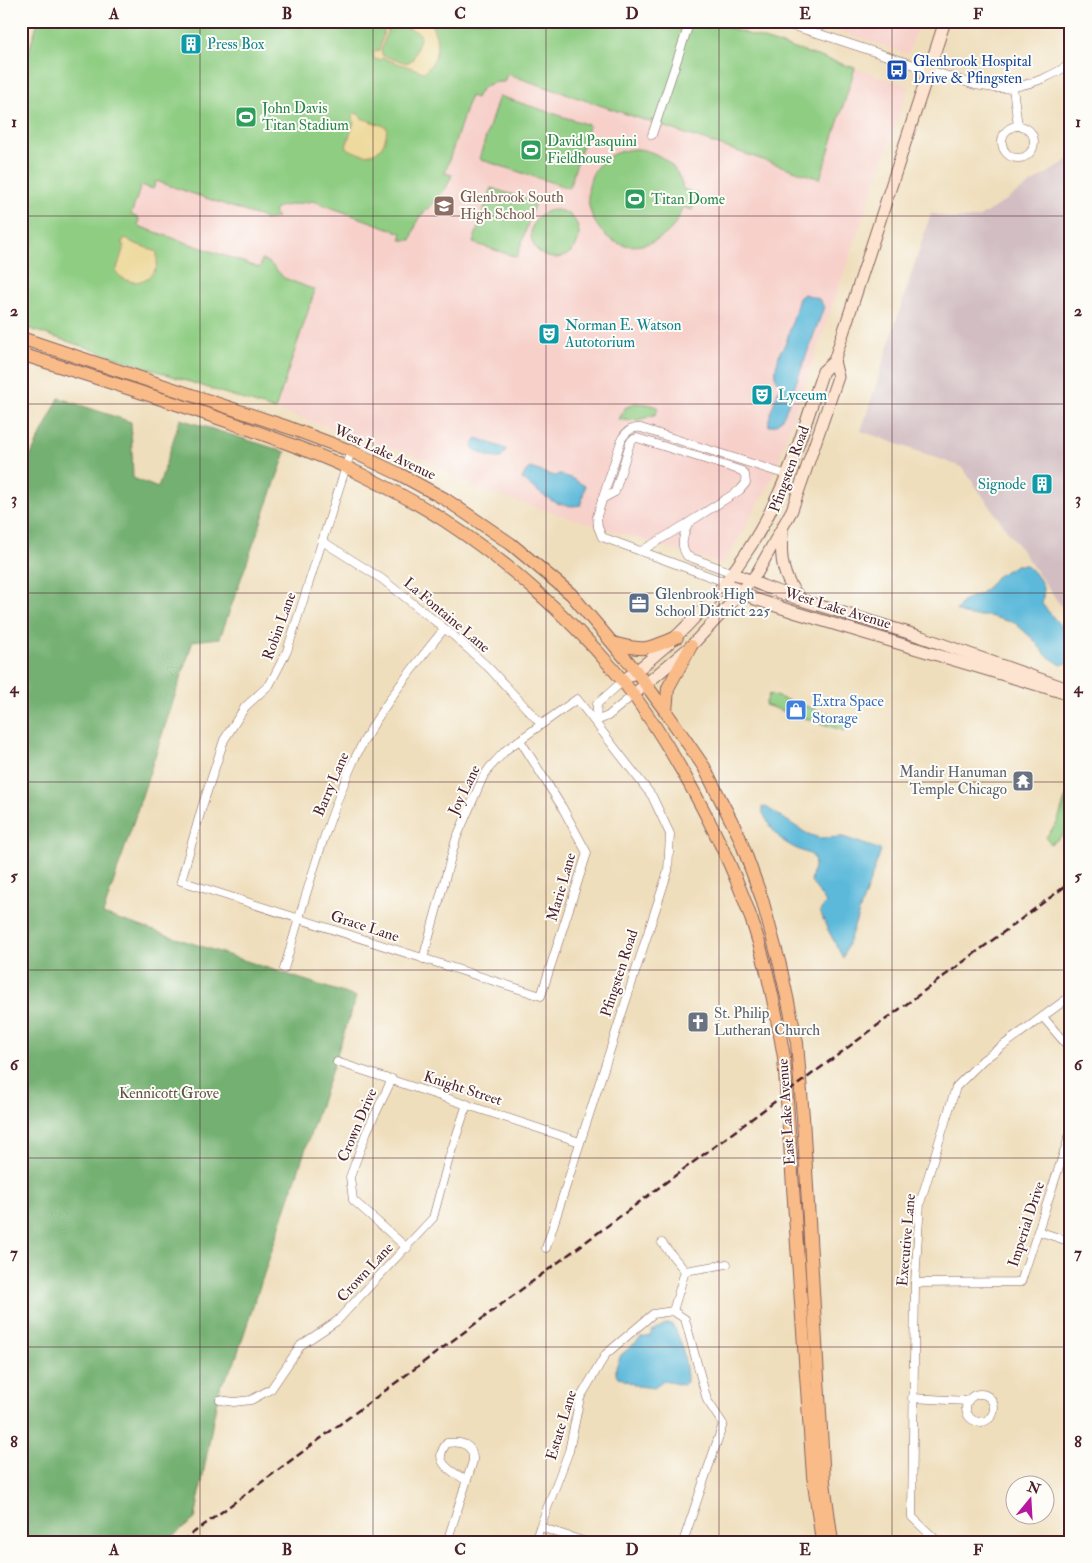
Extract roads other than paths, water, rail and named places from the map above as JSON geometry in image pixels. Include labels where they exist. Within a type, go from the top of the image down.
[{"type":"main road","name":"Pfingsten Road","points":[[623,682],[702,612],[733,573],[760,532],[787,475],[823,371],[834,361],[945,21]]},
{"type":"main road","name":"West Lake Avenue","points":[[21,338],[351,451],[445,499],[511,544],[571,594],[647,685]]},
{"type":"main road","name":"West Lake Avenue","points":[[21,354],[165,399],[301,447],[346,467],[444,520],[515,574],[584,638],[633,695]]},
{"type":"main road","name":"Pfingsten Road","points":[[633,695],[647,685],[690,646],[757,573],[782,530],[802,484],[838,377],[834,361]]},
{"type":"main road","points":[[782,530],[780,554],[783,570],[788,583],[801,600]]},
{"type":"main road","name":"West Lake Avenue","points":[[733,573],[801,600],[922,637],[1071,690]]},
{"type":"main road","name":"West Lake Avenue","points":[[725,582],[756,599],[797,613],[1032,685],[1071,695]]},
{"type":"main road","points":[[613,643],[642,649],[654,648],[677,636]]},
{"type":"main road","points":[[666,712],[668,688],[690,646]]},
{"type":"main road","name":"East Lake Avenue","points":[[647,685],[704,767],[739,836],[762,899],[780,965],[797,1043],[824,1482],[832,1542]]},
{"type":"main road","name":"East Lake Avenue","points":[[633,695],[661,734],[684,773],[732,870],[754,927],[777,1014],[784,1057],[813,1476],[822,1542]]},
{"type":"street","points":[[652,135],[690,21]]},
{"type":"street","points":[[775,21],[975,85],[996,88],[1013,88],[1034,82],[1071,63]]},
{"type":"street","points":[[1013,88],[1018,126]]},
{"type":"street","points":[[1018,126],[1028,130],[1034,139],[1032,150],[1018,158],[1005,152],[1002,142],[1008,129],[1018,126]]},
{"type":"street","points":[[602,499],[620,443],[625,433],[635,428],[787,475]]},
{"type":"street","points":[[602,499],[615,492],[630,444],[632,440],[637,438],[742,471],[746,475],[747,479],[744,487],[641,551]]},
{"type":"street","name":"Robin Lane","points":[[181,882],[202,807],[224,740],[245,707],[270,684],[287,651],[351,451]]},
{"type":"street","name":"West Lake Avenue","points":[[602,499],[597,521],[602,537],[725,582]]},
{"type":"street","points":[[688,523],[682,541],[682,549],[687,556],[733,573]]},
{"type":"street","name":"La Fontaine Lane","points":[[322,541],[382,579],[444,629],[489,668],[541,724]]},
{"type":"street","name":"Barry Lane","points":[[284,969],[324,836],[355,760],[379,716],[444,629]]},
{"type":"street","name":"Pfingsten Road","points":[[546,1248],[668,871],[670,834],[652,796],[596,722],[597,704],[623,682]]},
{"type":"street","name":"Pfingsten Road","points":[[596,722],[608,716],[633,695]]},
{"type":"street","name":"Joy Lane","points":[[423,959],[456,839],[483,778],[490,767],[508,749],[577,699],[596,722]]},
{"type":"street","name":"Marie Lane","points":[[520,740],[562,807],[587,853],[541,996]]},
{"type":"street","name":"Grace Lane","points":[[181,882],[541,996]]},
{"type":"street","name":"Executive Lane","points":[[938,1542],[912,1517],[912,1398],[915,1283],[920,1203],[956,1087],[983,1060],[1071,996]]},
{"type":"street","points":[[1043,1017],[1071,1050]]},
{"type":"street","name":"Knight Street","points":[[337,1062],[580,1142]]},
{"type":"street","name":"Crown Drive","points":[[392,1079],[367,1131],[350,1177],[353,1200],[407,1248]]},
{"type":"street","name":"Crown Lane","points":[[220,1400],[234,1402],[251,1400],[271,1389],[302,1345],[337,1321],[433,1218],[449,1158],[467,1104]]},
{"type":"street","name":"Imperial Drive","points":[[915,1283],[1021,1282],[1071,1131]]},
{"type":"street","points":[[1038,1231],[1071,1242]]},
{"type":"street","points":[[662,1243],[685,1271]]},
{"type":"street","points":[[685,1271],[727,1264]]},
{"type":"street","points":[[683,1542],[723,1424],[706,1400],[685,1319],[673,1311],[685,1271]]},
{"type":"street","name":"Estate Lane","points":[[535,1542],[569,1451],[580,1398],[606,1354],[653,1314],[673,1311]]},
{"type":"street","points":[[912,1398],[967,1401]]},
{"type":"street","points":[[447,1542],[473,1461],[473,1454],[468,1445],[458,1442],[447,1444],[442,1450],[441,1460],[446,1468],[466,1480]]},
{"type":"street","points":[[540,1527],[586,1542]]},
{"type":"water","points":[[804,294],[819,299],[824,307],[785,413],[777,424],[769,426],[771,412],[780,386],[775,376],[776,367],[780,352],[786,343],[799,298]]},
{"type":"water","points":[[477,438],[506,449],[505,452],[501,458],[494,458],[481,453],[472,447]]},
{"type":"water","points":[[530,468],[555,476],[559,474],[585,486],[581,505],[564,505],[542,495],[522,479]]},
{"type":"water","points":[[1016,565],[1026,565],[1038,578],[1043,591],[1042,604],[1058,623],[1071,634],[1071,662],[1061,665],[1046,655],[1033,639],[1015,623],[989,616],[970,616],[956,611],[964,600],[980,594],[996,577]]},
{"type":"water","points":[[762,807],[766,807],[806,833],[819,838],[843,837],[881,850],[843,958],[820,911],[826,903],[811,881],[815,861],[812,855],[781,839],[772,829],[763,813]]},
{"type":"water","points":[[666,1324],[672,1324],[679,1337],[685,1360],[687,1382],[683,1385],[664,1381],[654,1388],[637,1386],[618,1377],[616,1367],[621,1355],[641,1338],[650,1336],[652,1331]]},
{"type":"railway","points":[[181,1542],[1071,882]]},
{"type":"place","name":"Press Box","points":[[191,44]]},
{"type":"place","name":"Glenbrook Hospital Drive & Pfingsten","points":[[897,70]]},
{"type":"place","name":"John Davis Titan Stadium","points":[[246,117]]},
{"type":"place","name":"David Pasquini Fieldhouse","points":[[531,150]]},
{"type":"place","name":"Titan Dome","points":[[635,199]]},
{"type":"place","name":"Glenbrook South High School","points":[[444,206]]},
{"type":"place","name":"Norman E. Watson Autotorium","points":[[549,334]]},
{"type":"place","name":"Lyceum","points":[[762,395]]},
{"type":"place","name":"Signode","points":[[1042,484]]},
{"type":"place","name":"Glenbrook High School District 225","points":[[639,603]]},
{"type":"place","name":"Extra Space Storage","points":[[796,710]]},
{"type":"place","name":"Mandir Hanuman Temple Chicago","points":[[1023,781]]},
{"type":"place","name":"St. Philip Lutheran Church","points":[[698,1022]]},
{"type":"park label","name":"Kennicott Grove","points":[[169,1093]]}]
